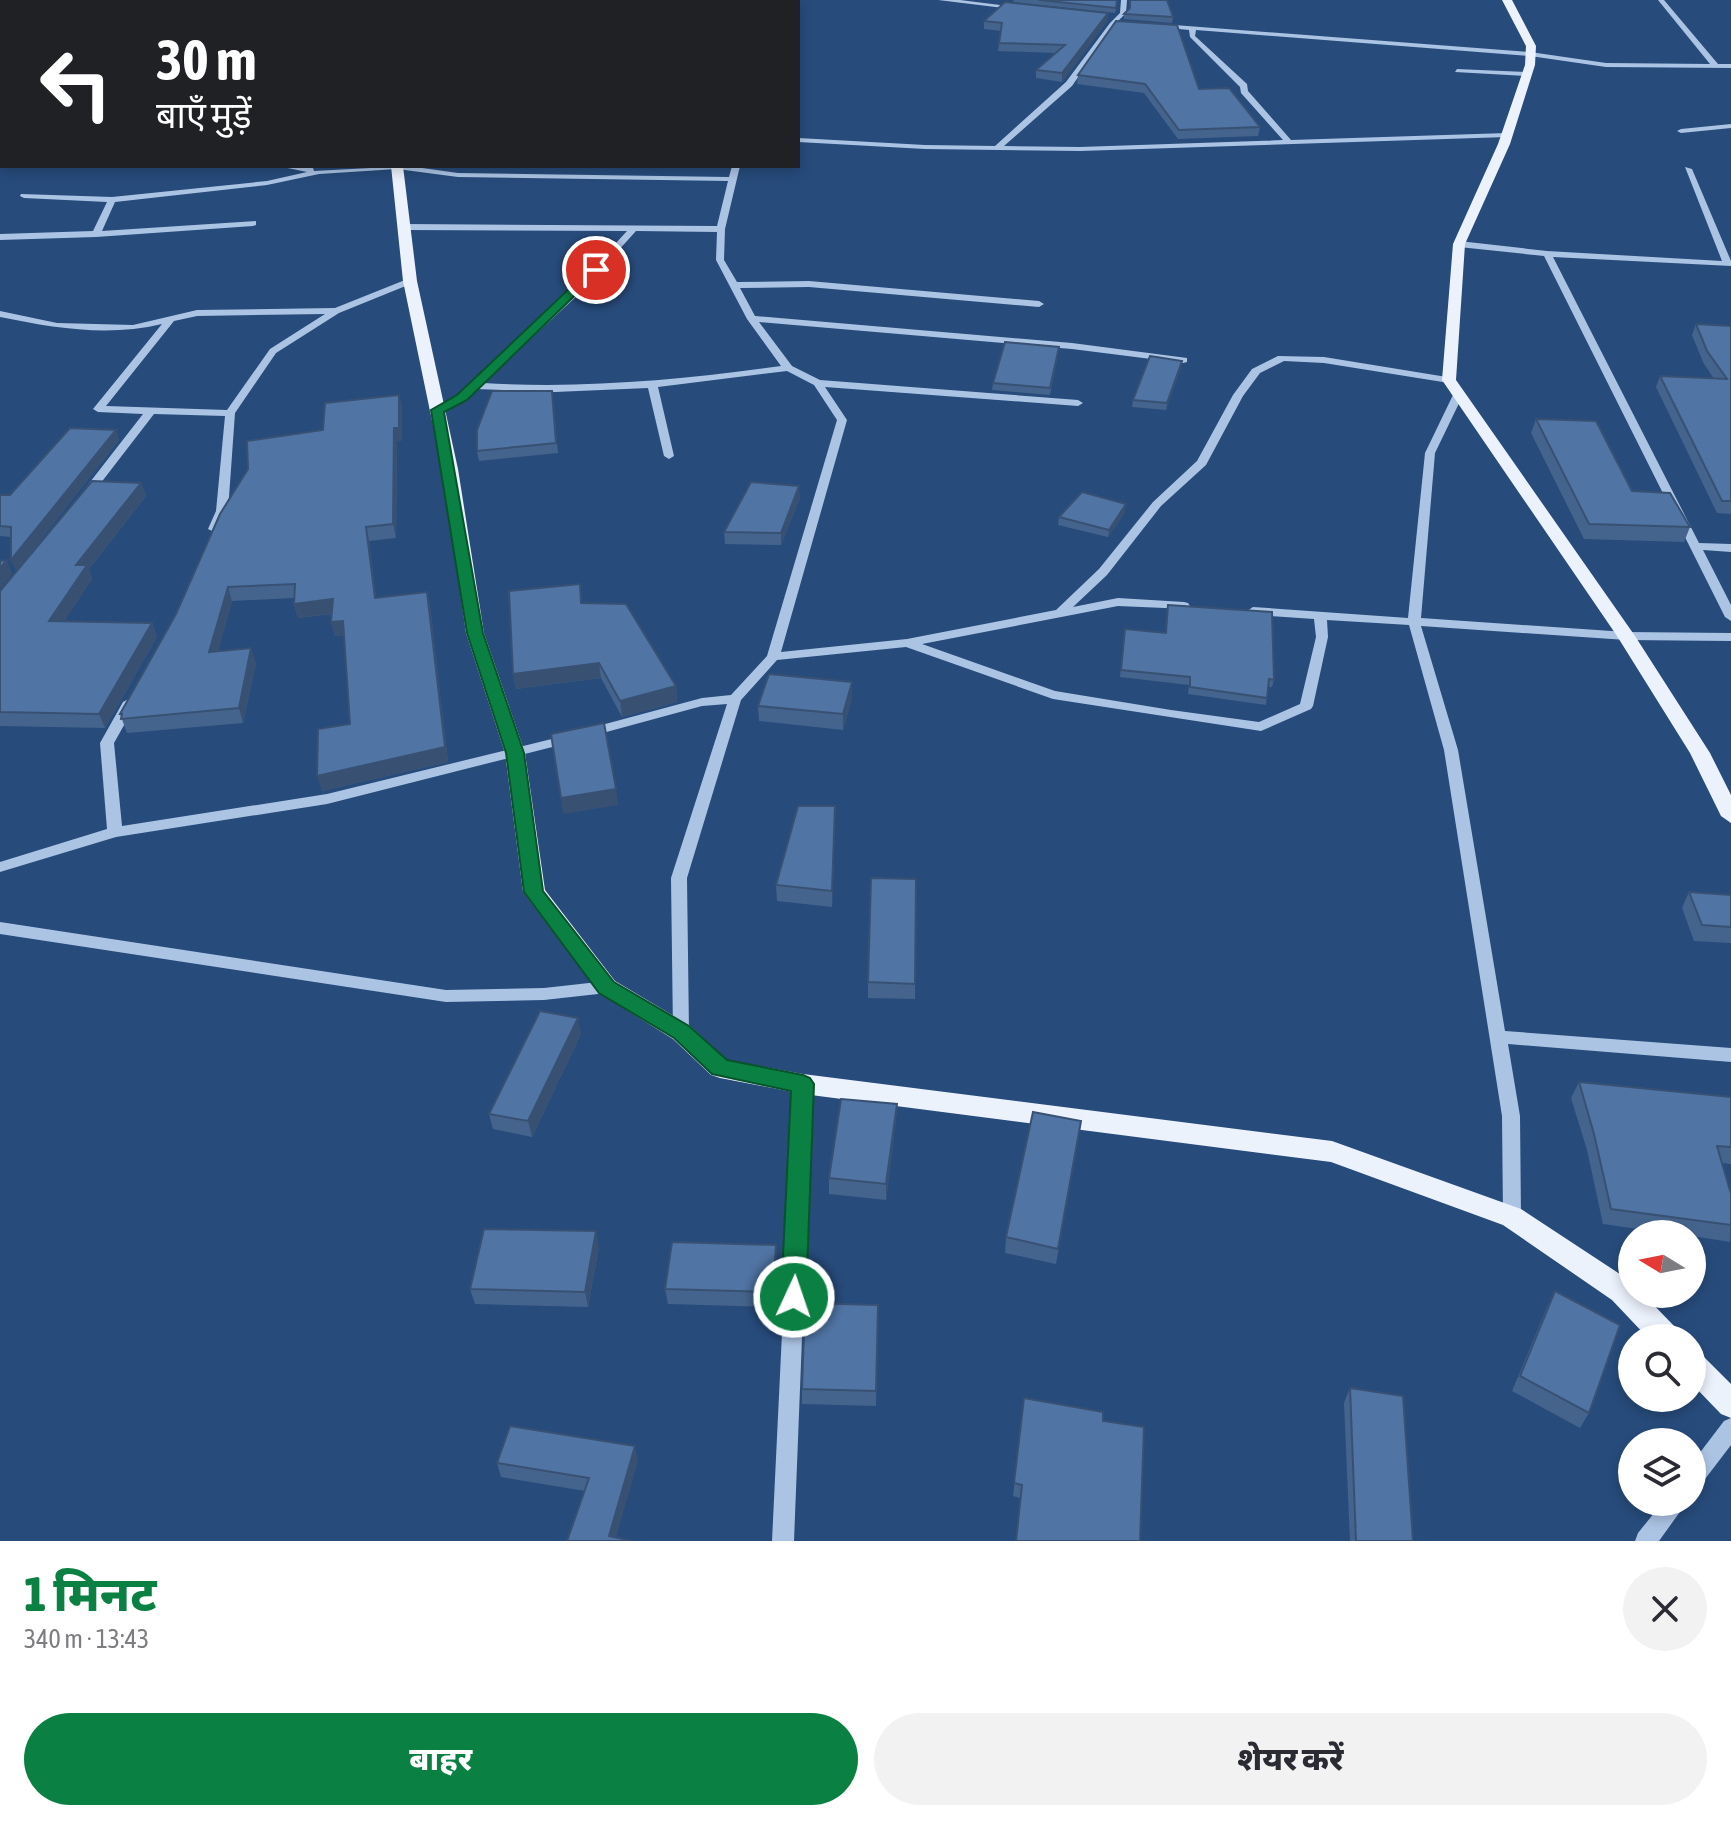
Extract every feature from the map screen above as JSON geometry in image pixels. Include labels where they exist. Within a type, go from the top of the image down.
[{"type":"main road","points":[[1507,0],[1531,46],[1527,74],[1507,135],[1459,244],[1449,380],[1626,636],[1700,753],[1731,816]]},
{"type":"main road","points":[[397,168],[410,281],[437,410],[475,633],[515,753],[534,892],[607,987],[681,1032],[720,1068],[803,1084],[1332,1152],[1512,1217],[1622,1291],[1654,1324]]},
{"type":"main road","points":[[1706,1378],[1731,1404]]},
{"type":"street","points":[[941,0],[1029,9]]},
{"type":"street","points":[[996,149],[1069,84],[1123,13],[1124,0]]},
{"type":"street","points":[[1661,0],[1716,66]]},
{"type":"street","points":[[1103,16],[1125,24]]},
{"type":"street","points":[[1152,26],[1530,54],[1606,65],[1731,66]]},
{"type":"street","points":[[1193,28],[1192,36],[1244,86],[1244,91],[1288,141]]},
{"type":"street","points":[[1457,71],[1527,74]]},
{"type":"street","points":[[1681,131],[1731,126]]},
{"type":"street","points":[[800,140],[996,149],[1507,135]]},
{"type":"street","points":[[294,168],[319,172]]},
{"type":"street","points":[[24,196],[112,200],[267,183],[319,172],[381,168]]},
{"type":"street","points":[[405,168],[458,175],[733,172],[721,229],[720,260],[752,319],[788,368],[818,383],[1078,403]]},
{"type":"street","points":[[1459,244],[1547,254],[1729,267],[1688,169]]},
{"type":"street","points":[[96,234],[112,200]]},
{"type":"street","points":[[0,237],[253,223]]},
{"type":"street","points":[[405,227],[721,229]]},
{"type":"street","points":[[437,410],[462,397],[576,292],[635,227]]},
{"type":"street","points":[[1547,254],[1731,617]]},
{"type":"street","points":[[209,540],[222,511],[230,413],[273,351],[336,311],[410,281]]},
{"type":"street","points":[[734,285],[809,284],[1039,304]]},
{"type":"street","points":[[0,314],[57,326],[133,328],[197,313],[336,311]]},
{"type":"street","points":[[171,319],[98,409],[230,413]]},
{"type":"street","points":[[752,319],[1072,346],[1183,360]]},
{"type":"street","points":[[1060,613],[1103,572],[1157,504],[1202,463],[1238,395],[1256,371],[1282,358],[1324,360],[1449,380]]},
{"type":"street","points":[[474,386],[583,391],[653,386],[788,368]]},
{"type":"street","points":[[681,1032],[679,878],[735,699],[773,657],[842,420],[818,383]]},
{"type":"street","points":[[653,386],[669,456]]},
{"type":"street","points":[[1458,395],[1430,453],[1414,622],[1451,750],[1511,1116],[1512,1217]]},
{"type":"street","points":[[80,504],[151,411]]},
{"type":"street","points":[[1695,546],[1731,548]]},
{"type":"street","points":[[773,657],[907,643],[1118,602],[1196,607]]},
{"type":"street","points":[[1242,610],[1626,636],[1731,637]]},
{"type":"street","points":[[907,643],[1053,695],[1261,727],[1306,706],[1322,637],[1320,615]]},
{"type":"street","points":[[115,832],[107,743],[136,692]]},
{"type":"street","points":[[0,867],[115,832],[327,799],[515,753],[702,702],[735,699]]},
{"type":"street","points":[[0,928],[446,996],[544,994],[607,987]]},
{"type":"street","points":[[1498,1037],[1731,1055]]},
{"type":"street","points":[[783,1541],[803,1084]]},
{"type":"street","points":[[1706,1461],[1731,1428]]},
{"type":"street","points":[[1646,1541],[1665,1516]]},
{"type":"building","points":[[1039,0],[1117,0],[1116,8]]},
{"type":"building","points":[[1130,0],[1167,0],[1173,17],[1124,14],[1130,8]]},
{"type":"building","points":[[1005,2],[1108,13],[1062,73],[1036,70],[1065,45],[999,43],[1002,23],[984,21]]},
{"type":"building","points":[[1116,21],[1177,25],[1199,89],[1229,88],[1260,127],[1179,130],[1145,84],[1078,75]]},
{"type":"building","points":[[1696,324],[1731,326],[1731,501],[1722,501],[1660,376],[1727,379],[1707,351]]},
{"type":"building","points":[[1005,342],[1059,347],[1050,388],[993,383]]},
{"type":"building","points":[[1150,356],[1182,361],[1167,403],[1133,400]]},
{"type":"building","points":[[492,391],[552,391],[556,443],[477,451],[477,430]]},
{"type":"building","points":[[399,395],[399,428],[394,428],[393,524],[366,527],[375,598],[427,592],[445,747],[317,776],[318,729],[350,724],[343,621],[331,622],[333,599],[294,604],[295,584],[228,587],[209,652],[251,648],[239,708],[121,719],[120,714],[176,614],[220,514],[248,469],[247,441],[323,430],[325,403]]},
{"type":"building","points":[[1536,419],[1596,421],[1632,491],[1670,493],[1690,527],[1589,524]]},
{"type":"building","points":[[70,428],[116,430],[11,560],[11,527],[0,526],[0,495],[10,495]]},
{"type":"building","points":[[92,481],[141,483],[76,565],[87,565],[49,621],[152,623],[99,714],[0,712],[0,591]]},
{"type":"building","points":[[751,482],[799,486],[781,533],[724,532]]},
{"type":"building","points":[[1082,492],[1126,504],[1109,530],[1059,517]]},
{"type":"building","points":[[580,584],[581,603],[626,604],[676,686],[620,701],[599,663],[513,674],[509,591]]},
{"type":"building","points":[[1168,605],[1272,612],[1274,680],[1269,679],[1267,698],[1190,687],[1190,677],[1121,670],[1125,629],[1166,633]]},
{"type":"building","points":[[769,674],[852,682],[843,714],[758,706]]},
{"type":"building","points":[[604,723],[616,789],[561,798],[551,734]]},
{"type":"building","points":[[798,806],[835,806],[832,891],[776,885]]},
{"type":"building","points":[[871,878],[916,879],[915,984],[868,982]]},
{"type":"building","points":[[1689,892],[1731,895],[1731,927],[1702,925]]},
{"type":"building","points":[[540,1011],[578,1018],[528,1121],[489,1114]]},
{"type":"building","points":[[1579,1082],[1731,1097],[1731,1147],[1717,1146],[1731,1194],[1731,1225],[1611,1209]]},
{"type":"building","points":[[841,1099],[897,1104],[886,1184],[829,1178]]},
{"type":"building","points":[[1033,1112],[1081,1121],[1058,1249],[1006,1237]]},
{"type":"building","points":[[484,1229],[596,1231],[585,1292],[470,1289]]},
{"type":"building","points":[[672,1242],[776,1245],[773,1292],[665,1289]]},
{"type":"building","points":[[1555,1291],[1618,1324],[1589,1413],[1520,1376]]},
{"type":"building","points":[[805,1303],[878,1305],[876,1391],[802,1389]]},
{"type":"building","points":[[1350,1388],[1403,1396],[1413,1541],[1356,1541]]},
{"type":"building","points":[[1024,1398],[1103,1412],[1103,1421],[1144,1427],[1140,1541],[1016,1541],[1022,1485],[1014,1483]]},
{"type":"building","points":[[510,1426],[635,1446],[609,1536],[632,1541],[567,1541],[589,1478],[497,1463]]},
{"type":"route","points":[[596,270],[462,397],[437,410],[450,469],[475,633],[515,753],[534,892],[607,987],[681,1032],[720,1068],[803,1084],[794,1297]]}]
